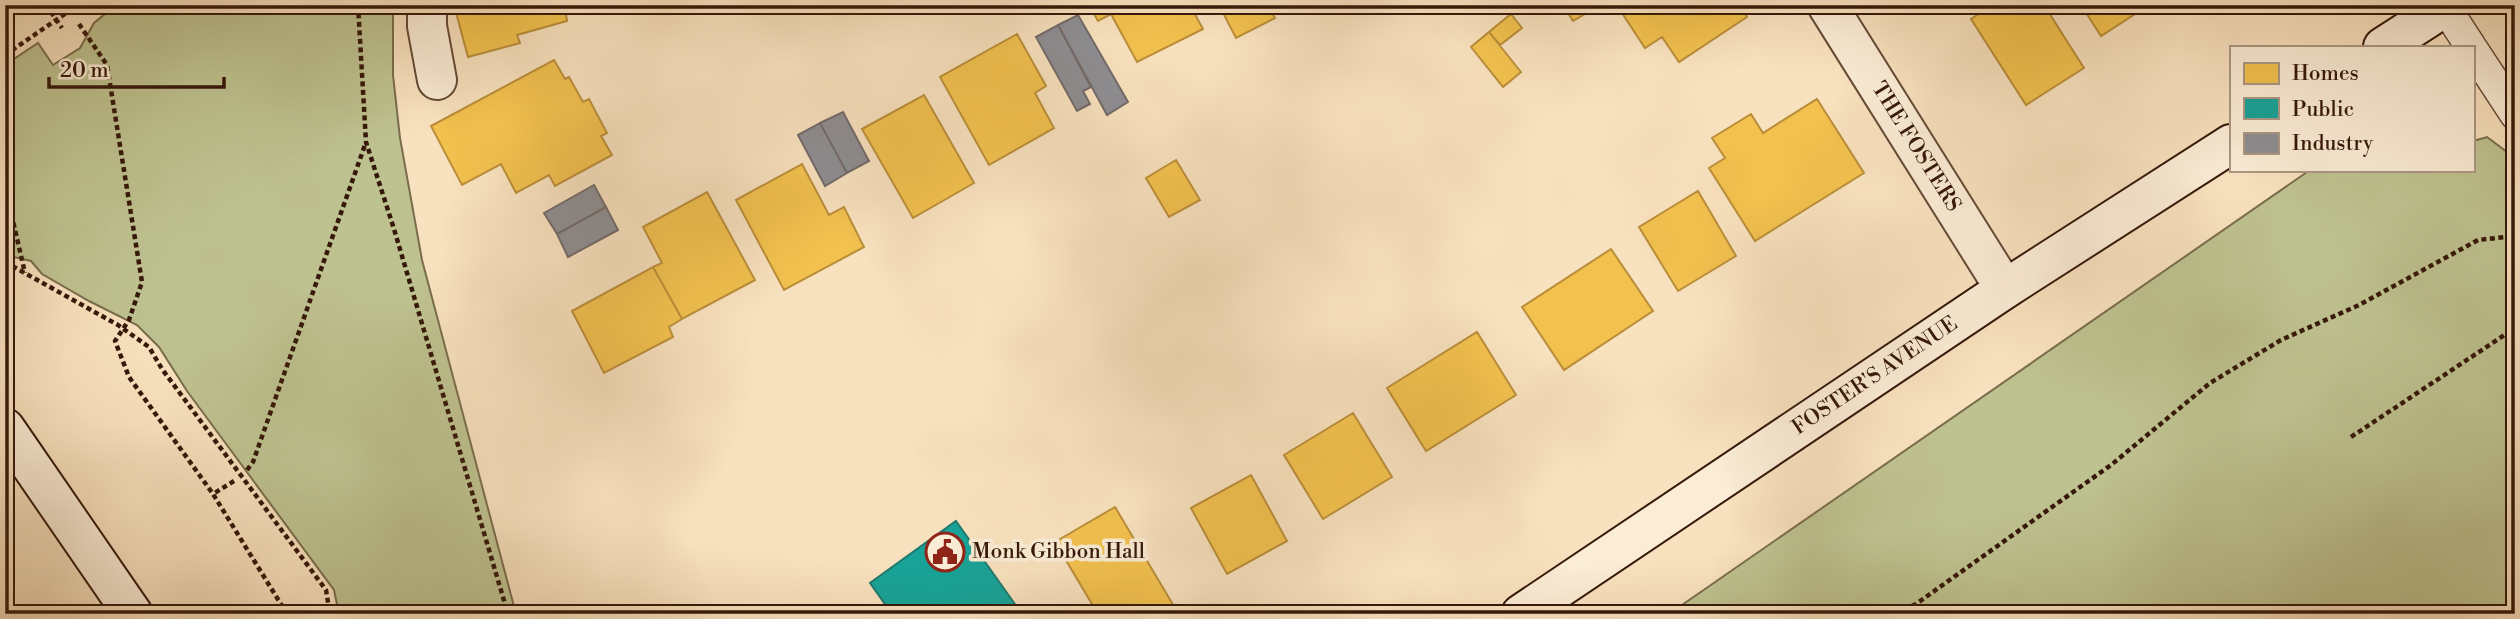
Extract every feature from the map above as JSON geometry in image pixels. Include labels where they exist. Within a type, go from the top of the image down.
[{"type":"main road","points":[[427,5],[427,26],[437,80]]},
{"type":"main road","name":"THE FOSTERS","points":[[1827,5],[2005,289]]},
{"type":"main road","points":[[2385,46],[2447,6]]},
{"type":"main road","name":"FOSTER'S AVENUE","points":[[1521,614],[2005,289],[2230,145]]},
{"type":"main road","points":[[5,428],[133,614]]},
{"type":"lane","points":[[2447,6],[2471,46]]},
{"type":"lane","points":[[2474,51],[2515,114]]},
{"type":"path","points":[[46,5],[62,28]]},
{"type":"path","points":[[5,55],[78,5]]},
{"type":"path","points":[[358,5],[366,142],[508,614]]},
{"type":"path","points":[[79,24],[107,65],[142,282],[129,320],[115,341],[129,377],[213,494],[288,614]]},
{"type":"path","points":[[247,470],[253,462],[366,142]]},
{"type":"path","points":[[5,200],[10,208],[25,273]]},
{"type":"path","points":[[1898,614],[1916,604],[2111,465],[2210,383],[2281,340],[2359,305],[2478,240],[2515,236]]},
{"type":"path","points":[[5,262],[124,329],[149,347],[162,369],[326,590],[331,614]]},
{"type":"path","points":[[2351,437],[2515,328]]},
{"type":"path","points":[[213,494],[234,481]]},
{"type":"green space","points":[[116,5],[393,5],[393,75],[400,138],[422,260],[516,614],[339,614],[334,590],[187,391],[159,347],[137,325],[42,274],[31,261],[5,255],[5,65],[38,43],[53,65],[80,48],[94,23]]},
{"type":"green space","points":[[2487,137],[2515,158],[2515,594],[2510,614],[1669,614],[2307,172],[2474,172],[2474,141]]},
{"type":"building: Homes","points":[[454,5],[585,5],[586,9],[566,14],[567,21],[517,35],[520,43],[468,57]]},
{"type":"building: Homes","points":[[1089,5],[1190,5],[1203,29],[1137,62],[1111,14],[1098,21]]},
{"type":"building: Homes","points":[[1219,5],[1268,5],[1275,18],[1236,38]]},
{"type":"building: Homes","points":[[1563,5],[1589,5],[1592,10],[1573,21]]},
{"type":"building: Homes","points":[[1740,5],[1747,17],[1679,62],[1662,37],[1645,48],[1618,7]]},
{"type":"building: Homes","points":[[1992,5],[2044,5],[2084,68],[2026,105],[1971,19]]},
{"type":"building: Homes","points":[[2081,5],[2149,5],[2101,36]]},
{"type":"building: Homes","points":[[1511,14],[1522,28],[1500,45],[1489,32]]},
{"type":"building: Homes","points":[[1489,32],[1521,72],[1503,87],[1471,47]]},
{"type":"building: Homes","points":[[1017,34],[1046,86],[1035,93],[1054,128],[989,165],[940,77]]},
{"type":"building: Homes","points":[[554,60],[565,79],[569,77],[583,102],[589,99],[607,133],[601,136],[612,155],[555,186],[549,175],[516,193],[501,164],[462,185],[431,126]]},
{"type":"building: Homes","points":[[924,95],[974,183],[913,218],[862,129]]},
{"type":"building: Homes","points":[[1817,99],[1864,173],[1755,241],[1709,168],[1725,158],[1712,138],[1751,114],[1763,133]]},
{"type":"building: Homes","points":[[1176,160],[1200,200],[1169,217],[1146,178]]},
{"type":"building: Homes","points":[[802,164],[829,215],[844,207],[864,247],[784,290],[736,200]]},
{"type":"building: Homes","points":[[1698,191],[1736,256],[1678,291],[1639,227]]},
{"type":"building: Homes","points":[[707,192],[755,280],[682,319],[653,267],[662,263],[643,227]]},
{"type":"building: Homes","points":[[1611,249],[1653,311],[1564,370],[1522,307]]},
{"type":"building: Homes","points":[[653,267],[682,319],[669,327],[673,337],[604,373],[572,311]]},
{"type":"building: Homes","points":[[1477,332],[1516,395],[1426,451],[1387,388]]},
{"type":"building: Homes","points":[[1353,413],[1392,477],[1323,519],[1284,455]]},
{"type":"building: Homes","points":[[1251,475],[1287,541],[1227,574],[1191,508]]},
{"type":"building: Homes","points":[[1115,507],[1178,614],[1098,614],[1055,542]]},
{"type":"building: Public","name":"Monk Gibbon Hall","points":[[956,521],[1022,614],[892,614],[870,583]]},
{"type":"building: Industry","points":[[1078,15],[1128,102],[1107,115],[1058,25]]},
{"type":"building: Industry","points":[[1058,25],[1091,87],[1083,91],[1090,104],[1077,111],[1036,37]]},
{"type":"building: Industry","points":[[843,112],[869,161],[847,173],[820,123]]},
{"type":"building: Industry","points":[[820,123],[847,173],[825,186],[798,135]]},
{"type":"building: Industry","points":[[594,185],[606,207],[557,234],[544,213]]},
{"type":"building: Industry","points":[[606,207],[618,230],[568,257],[557,234]]},
{"type":"place","name":"Monk Gibbon Hall","points":[[945,552]]}]
